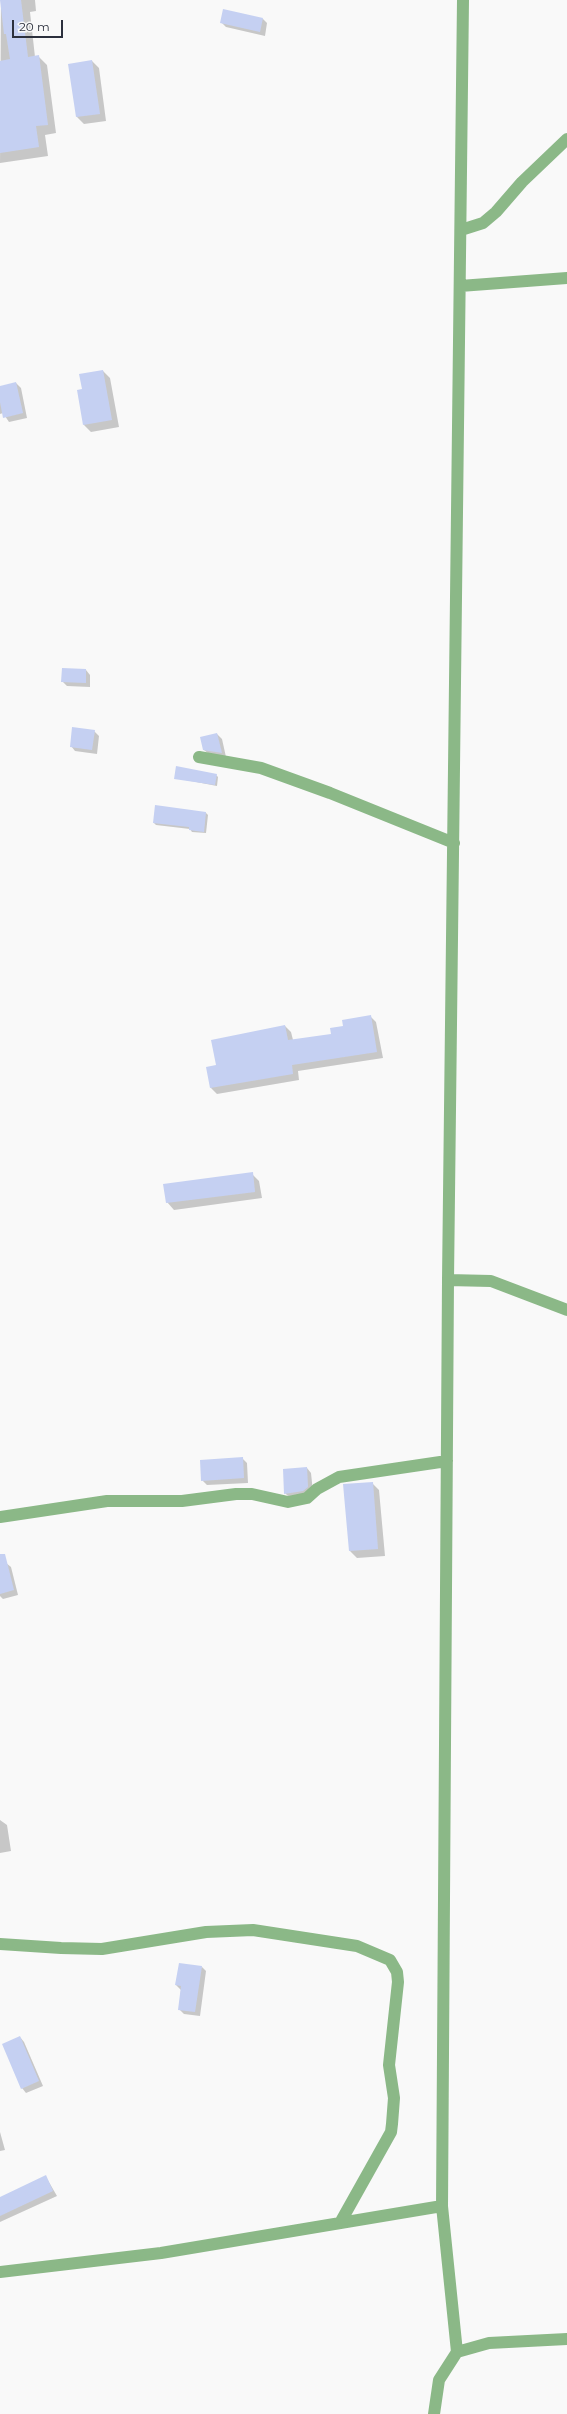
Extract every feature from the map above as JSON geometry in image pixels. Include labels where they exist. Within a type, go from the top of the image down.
[{"type":"street","points":[[434,2414],[439,2380],[457,2352],[442,2206],[448,1280],[463,0]]},
{"type":"street","points":[[461,230],[483,222],[496,212],[522,182],[567,139]]},
{"type":"street","points":[[460,286],[567,278]]},
{"type":"street","points":[[199,757],[261,768],[454,843]]},
{"type":"street","points":[[448,1280],[491,1281],[567,1310]]},
{"type":"street","points":[[0,1517],[108,1501],[182,1501],[252,1494],[288,1502],[307,1498],[316,1489],[339,1477],[447,1462]]},
{"type":"street","points":[[0,1944],[61,1948],[102,1948],[206,1932],[253,1930],[357,1946],[390,1960],[394,1965],[398,1982],[388,2065],[394,2098],[391,2132],[340,2223]]},
{"type":"street","points":[[0,2272],[160,2253],[442,2206]]},
{"type":"street","points":[[457,2352],[489,2343],[567,2339]]},
{"type":"building","points":[[0,0],[21,0],[28,57],[39,55],[48,125],[36,126],[39,147],[0,153],[0,61],[10,59],[6,34],[4,34]]},
{"type":"building","points":[[223,9],[263,18],[260,32],[220,23]]},
{"type":"building","points":[[92,60],[100,114],[76,117],[68,64]]},
{"type":"building","points":[[103,370],[112,420],[83,425],[77,390],[82,389],[79,374]]},
{"type":"building","points":[[16,382],[23,413],[3,418],[0,402],[0,386]]},
{"type":"building","points":[[62,668],[86,669],[86,683],[61,682]]},
{"type":"building","points":[[72,727],[95,730],[92,750],[70,747]]},
{"type":"building","points":[[217,733],[222,753],[203,750],[200,737]]},
{"type":"building","points":[[176,766],[217,774],[215,785],[174,779]]},
{"type":"building","points":[[155,805],[206,812],[204,832],[189,830],[189,827],[153,823]]},
{"type":"building","points":[[371,1015],[377,1052],[292,1065],[293,1074],[210,1088],[206,1067],[216,1065],[211,1040],[285,1025],[288,1040],[331,1034],[330,1028],[343,1026],[342,1020]]},
{"type":"building","points":[[253,1172],[255,1192],[166,1203],[163,1184]]},
{"type":"building","points":[[243,1457],[244,1478],[201,1481],[200,1460]]},
{"type":"building","points":[[307,1467],[308,1487],[303,1491],[284,1494],[283,1469]]},
{"type":"building","points":[[373,1482],[378,1549],[349,1551],[343,1484]]},
{"type":"building","points":[[0,1554],[5,1554],[14,1590],[0,1594]]},
{"type":"building","points":[[179,1963],[202,1966],[195,2012],[178,2010],[181,1986],[175,1985]]},
{"type":"building","points":[[20,2036],[39,2081],[21,2089],[2,2044]]},
{"type":"building","points":[[46,2175],[53,2191],[0,2216],[0,2197]]}]
